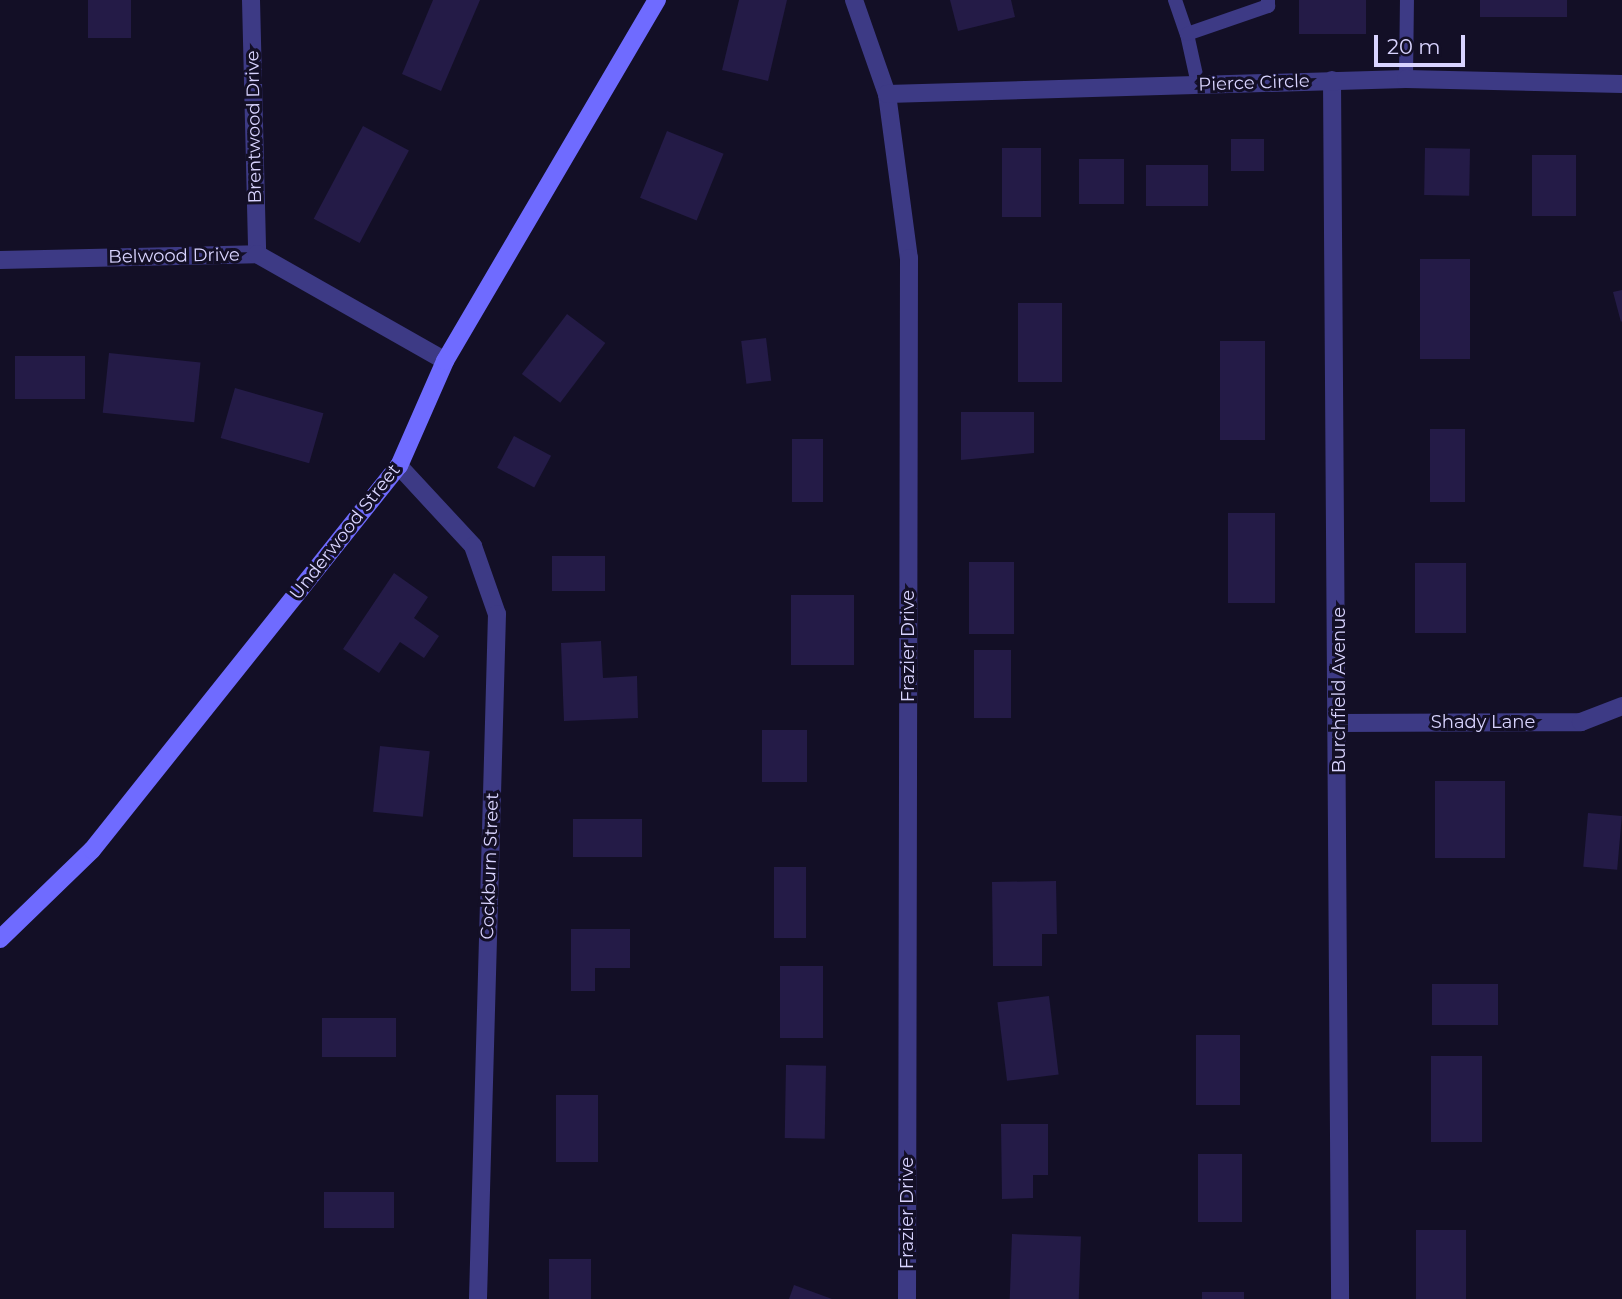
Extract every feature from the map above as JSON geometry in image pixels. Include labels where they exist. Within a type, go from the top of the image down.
[{"type":"street","name":"Brentwood Drive","points":[[251,0],[257,254]]},
{"type":"street","name":"Underwood Street","points":[[0,939],[92,849],[399,466],[445,361],[657,0]]},
{"type":"street","name":"Frazier Drive","points":[[854,0],[887,94],[909,258],[907,1299]]},
{"type":"street","name":"Pierce Circle","points":[[887,94],[1406,79],[1622,85]]},
{"type":"street","name":"Burchfield Avenue","points":[[1332,80],[1340,723],[1340,1299]]},
{"type":"street","name":"Belwood Drive","points":[[0,260],[257,254],[445,361]]},
{"type":"street","name":"Cockburn Street","points":[[399,466],[474,546],[498,614],[478,1299]]},
{"type":"street","name":"Shady Lane","points":[[1340,723],[1580,722],[1622,706]]},
{"type":"lane","points":[[1175,0],[1187,34],[1198,84]]},
{"type":"lane","points":[[1187,34],[1268,6],[1268,0]]},
{"type":"lane","points":[[1406,79],[1407,0]]},
{"type":"building","points":[[88,0],[131,0],[131,38],[88,38]]},
{"type":"building","points":[[433,0],[480,0],[441,91],[402,74]]},
{"type":"building","points":[[739,0],[787,0],[768,81],[722,70]]},
{"type":"building","points":[[950,0],[1011,0],[1015,17],[958,31]]},
{"type":"building","points":[[1299,0],[1366,0],[1366,34],[1299,34]]},
{"type":"building","points":[[1480,0],[1567,0],[1567,17],[1480,17]]},
{"type":"building","points":[[363,126],[409,150],[360,243],[314,219]]},
{"type":"building","points":[[667,131],[724,154],[697,221],[640,198]]},
{"type":"building","points":[[1231,139],[1264,139],[1264,171],[1231,171]]},
{"type":"building","points":[[1002,148],[1041,148],[1041,217],[1002,217]]},
{"type":"building","points":[[1425,148],[1470,149],[1469,196],[1424,195]]},
{"type":"building","points":[[1532,155],[1576,155],[1576,216],[1532,216]]},
{"type":"building","points":[[1079,159],[1124,159],[1124,204],[1079,204]]},
{"type":"building","points":[[1146,165],[1208,165],[1208,206],[1146,206]]},
{"type":"building","points":[[1420,259],[1470,259],[1470,359],[1420,359]]},
{"type":"building","points":[[1622,290],[1622,321],[1621,322],[1613,292]]},
{"type":"building","points":[[1018,303],[1062,303],[1062,382],[1018,382]]},
{"type":"building","points":[[567,314],[605,343],[560,403],[522,374]]},
{"type":"building","points":[[766,338],[771,381],[746,384],[741,341]]},
{"type":"building","points":[[1220,341],[1265,341],[1265,440],[1220,440]]},
{"type":"building","points":[[109,353],[200,363],[194,422],[103,413]]},
{"type":"building","points":[[15,356],[85,356],[85,399],[15,399]]},
{"type":"building","points":[[235,388],[323,413],[309,463],[221,438]]},
{"type":"building","points":[[961,412],[1034,412],[1034,453],[961,460]]},
{"type":"building","points":[[1430,429],[1465,429],[1465,502],[1430,502]]},
{"type":"building","points":[[514,436],[551,456],[534,488],[497,468]]},
{"type":"building","points":[[792,439],[823,439],[823,502],[792,502]]},
{"type":"building","points":[[1228,513],[1275,513],[1275,603],[1228,603]]},
{"type":"building","points":[[552,556],[605,556],[605,591],[552,591]]},
{"type":"building","points":[[969,562],[1014,562],[1014,634],[969,634]]},
{"type":"building","points":[[1415,563],[1466,563],[1466,633],[1415,633]]},
{"type":"building","points":[[394,573],[428,597],[414,618],[439,636],[424,658],[400,642],[379,673],[343,649]]},
{"type":"building","points":[[791,595],[854,595],[854,665],[791,665]]},
{"type":"building","points":[[601,641],[603,678],[637,676],[638,718],[564,721],[561,643]]},
{"type":"building","points":[[974,650],[1011,650],[1011,718],[974,718]]},
{"type":"building","points":[[762,730],[807,730],[807,782],[762,782]]},
{"type":"building","points":[[380,746],[430,751],[423,817],[373,812]]},
{"type":"building","points":[[1435,781],[1505,781],[1505,858],[1435,858]]},
{"type":"building","points":[[1588,813],[1622,816],[1617,870],[1583,867]]},
{"type":"building","points":[[573,819],[642,819],[642,857],[573,857]]},
{"type":"building","points":[[774,867],[806,867],[806,938],[774,938]]},
{"type":"building","points":[[1056,881],[1057,934],[1042,934],[1042,966],[993,966],[992,882]]},
{"type":"building","points":[[571,929],[630,929],[630,968],[595,968],[595,991],[571,991]]},
{"type":"building","points":[[780,966],[823,966],[823,1038],[780,1038]]},
{"type":"building","points":[[1432,984],[1498,984],[1498,1025],[1432,1025]]},
{"type":"building","points":[[1049,996],[1059,1074],[1007,1081],[997,1002]]},
{"type":"building","points":[[322,1018],[396,1018],[396,1057],[322,1057]]},
{"type":"building","points":[[1196,1035],[1240,1035],[1240,1105],[1196,1105]]},
{"type":"building","points":[[1431,1056],[1482,1056],[1482,1142],[1431,1142]]},
{"type":"building","points":[[786,1065],[826,1066],[825,1139],[785,1138]]},
{"type":"building","points":[[556,1095],[598,1095],[598,1162],[556,1162]]},
{"type":"building","points":[[1001,1124],[1048,1124],[1048,1175],[1033,1175],[1033,1198],[1002,1199]]},
{"type":"building","points":[[1198,1154],[1242,1154],[1242,1222],[1198,1222]]},
{"type":"building","points":[[324,1192],[394,1192],[394,1228],[324,1228]]},
{"type":"building","points":[[1416,1230],[1466,1230],[1466,1299],[1416,1299]]},
{"type":"building","points":[[1012,1234],[1081,1236],[1079,1299],[1010,1299]]},
{"type":"building","points":[[549,1259],[591,1259],[591,1299],[549,1299]]},
{"type":"building","points":[[794,1285],[832,1299],[789,1299]]},
{"type":"building","points":[[1202,1292],[1244,1292],[1244,1299],[1202,1299]]}]
